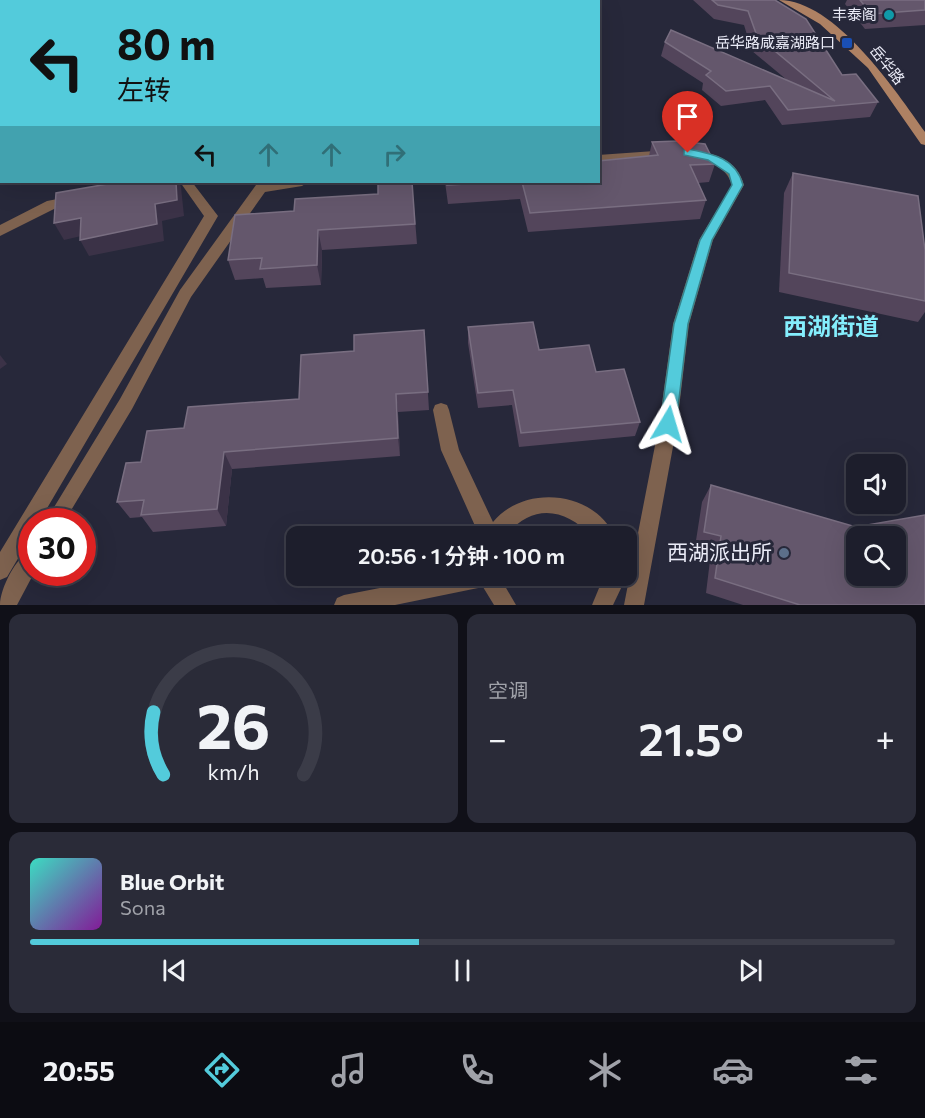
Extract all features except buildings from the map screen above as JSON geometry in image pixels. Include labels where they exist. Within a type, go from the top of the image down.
[{"type":"street","name":"岳华路","points":[[784,0],[824,22],[872,66],[925,141]]},
{"type":"street","points":[[600,159],[688,153],[711,157],[734,172],[738,185],[706,240],[681,324],[668,424],[634,605]]},
{"type":"street","points":[[0,570],[211,216],[187,183]]},
{"type":"street","points":[[63,508],[126,404],[185,294],[261,188],[295,183]]},
{"type":"street","points":[[0,231],[52,204],[84,198]]},
{"type":"street","points":[[441,410],[450,450],[487,526]]},
{"type":"street","points":[[500,526],[518,510],[539,504],[559,505],[578,511],[597,526]]},
{"type":"street","points":[[7,605],[18,585]]},
{"type":"street","points":[[344,605],[440,586]]},
{"type":"street","points":[[493,586],[506,605]]},
{"type":"street","points":[[602,605],[611,586]]},
{"type":"place","name":"丰泰阁","points":[[889,15]]},
{"type":"place","name":"岳华路咸嘉湖路口","points":[[847,43]]},
{"type":"place","name":"西湖派出所","points":[[784,553]]},
{"type":"district","name":"西湖街道","points":[[831,327]]},
{"type":"route","points":[[668,424],[681,324],[706,240],[738,185],[734,172],[711,157],[688,153]]}]
